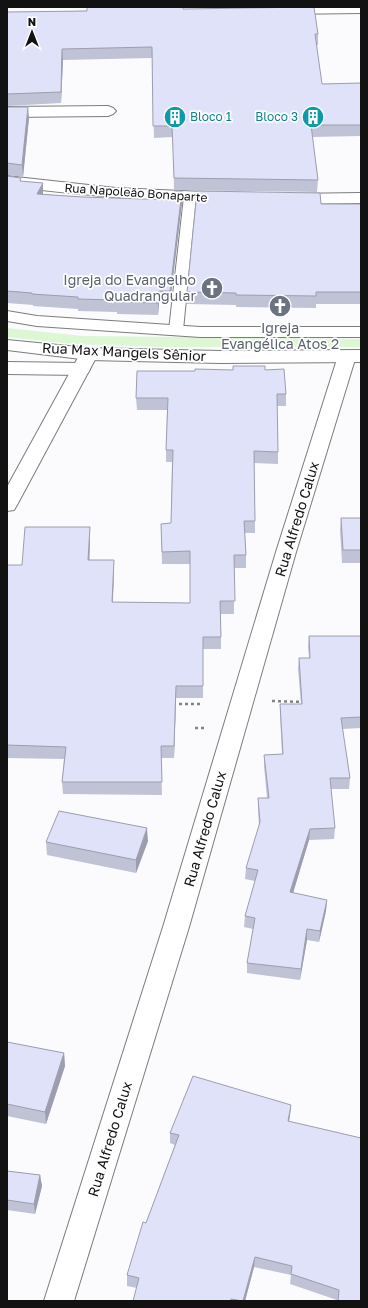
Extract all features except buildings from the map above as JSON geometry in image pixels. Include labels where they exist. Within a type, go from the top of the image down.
[{"type":"street","points":[[267,10],[361,9]]},
{"type":"street","points":[[7,112],[108,111]]},
{"type":"street","name":"Rua Napoleão Bonaparte","points":[[7,181],[66,189],[150,196],[241,199]]},
{"type":"street","points":[[275,199],[361,198]]},
{"type":"street","name":"Rua Max Mangels Sênior","points":[[7,316],[37,321],[176,330],[276,333],[361,332]]},
{"type":"street","name":"Rua Max Mangels Sênior","points":[[7,346],[85,361],[227,357],[354,356]]},
{"type":"street","name":"Rua Alfredo Calux","points":[[59,1301],[176,927],[286,552],[354,356]]},
{"type":"street","points":[[7,368],[85,361]]},
{"type":"street","points":[[7,505],[85,361]]},
{"type":"lane","points":[[176,330],[190,198]]},
{"type":"path","points":[[272,702],[309,702]]},
{"type":"path","points":[[166,704],[203,704]]},
{"type":"green space","points":[[7,328],[82,336],[361,339],[361,347],[159,347],[72,344],[7,337]]},
{"type":"place","name":"Bloco 1","points":[[175,117]]},
{"type":"place","name":"Bloco 3","points":[[313,117]]},
{"type":"place","name":"Igreja do Evangelho Quadrangular","points":[[212,288]]},
{"type":"place","name":"Igreja Evangélica Atos 2","points":[[280,306]]}]
